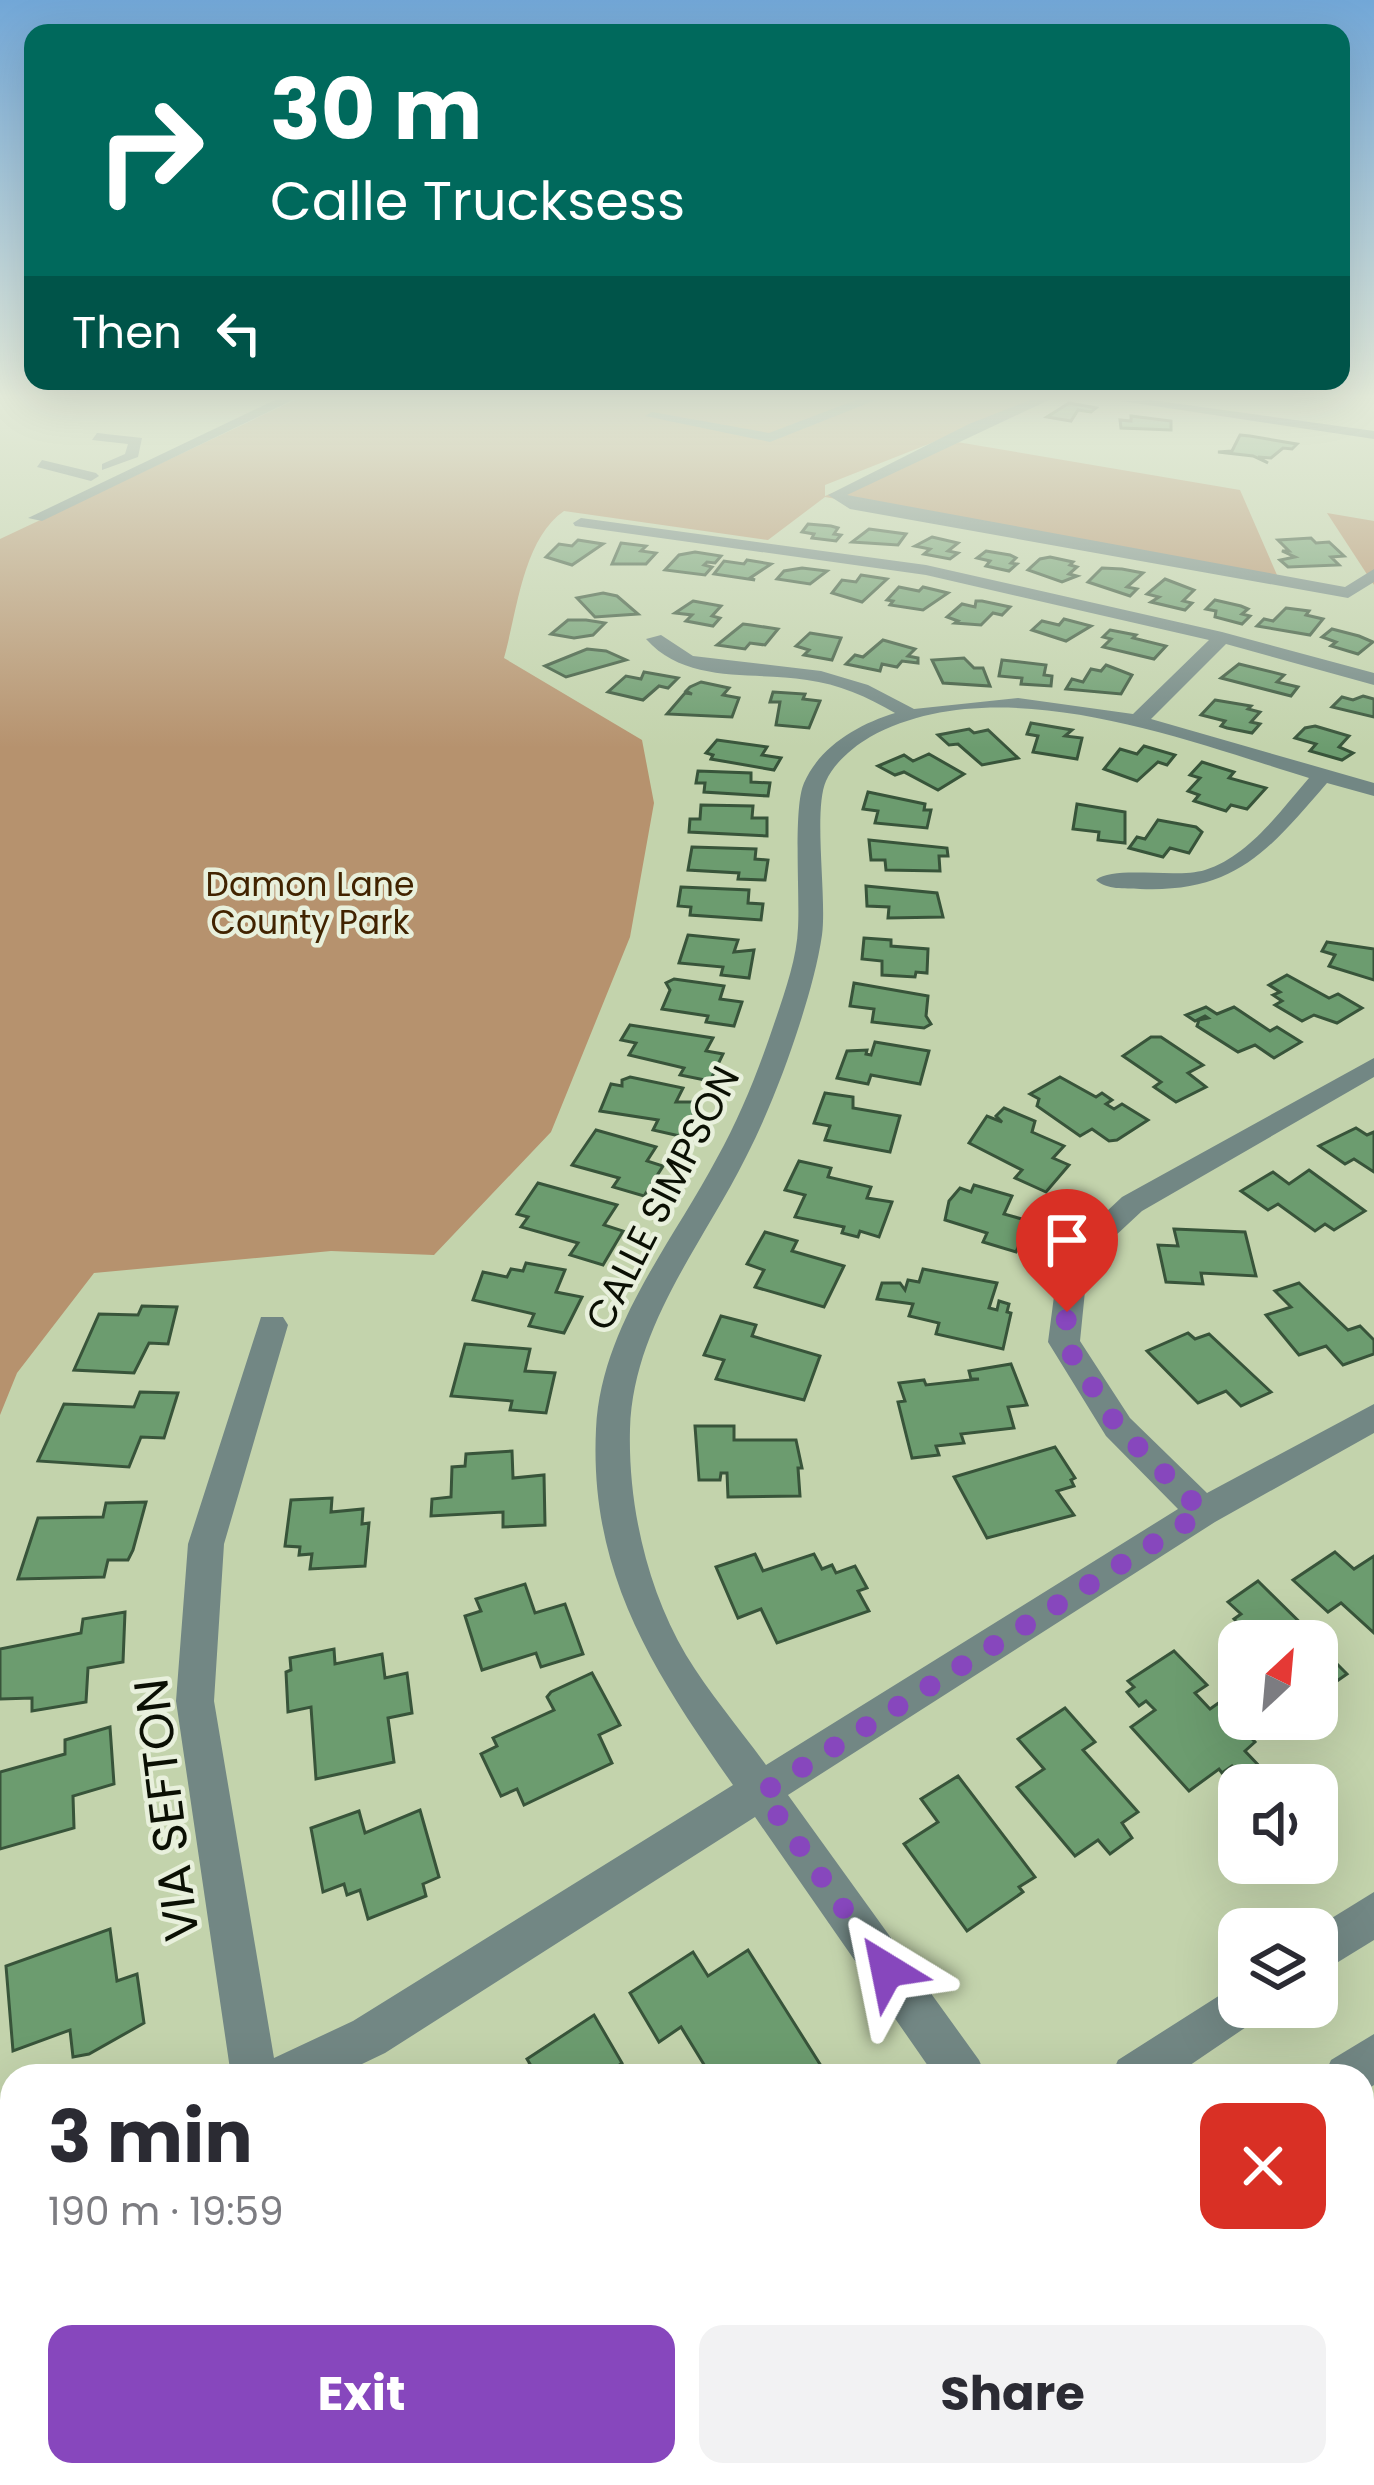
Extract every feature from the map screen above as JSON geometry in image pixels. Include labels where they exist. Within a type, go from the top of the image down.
[{"type":"street","points":[[36,518],[40,516]]},
{"type":"street","points":[[914,516],[1348,592],[1374,574]]},
{"type":"street","points":[[581,523],[926,570],[1222,637],[1374,679]]},
{"type":"street","points":[[1136,723],[1222,637]]},
{"type":"street","points":[[655,639],[670,652],[703,663],[841,682],[887,700],[911,716]]},
{"type":"street","name":"CALLE SIMPSON","points":[[954,2064],[672,1666],[635,1583],[615,1495],[616,1392],[642,1310],[734,1154],[788,1024],[810,935],[815,873],[811,796],[818,774],[834,753],[858,735],[911,716],[955,707],[1024,705],[1094,712],[1374,790]]},
{"type":"street","points":[[1107,880],[1172,883],[1230,870],[1250,857],[1322,776]]},
{"type":"street","points":[[1203,1512],[1118,1427],[1064,1342],[1071,1281],[1086,1245],[1132,1204],[1374,1066]]},
{"type":"street","name":"VIA SEFTON","points":[[252,2064],[195,1701],[206,1544],[272,1325]]},
{"type":"street","points":[[312,2064],[369,2037],[1203,1512],[1374,1417]]},
{"type":"street","points":[[1338,1939],[1374,1914]]},
{"type":"street","points":[[1152,2064],[1218,2019]]},
{"type":"green space","name":"Damon Lane County Park","points":[[49,516],[558,516],[530,558],[504,658],[642,740],[654,803],[630,937],[551,1132],[434,1255],[331,1251],[94,1273],[17,1373],[0,1415],[0,539]]},
{"type":"green space","name":"Damon Lane County Park","points":[[599,516],[800,516],[768,540]]},
{"type":"green space","name":"Damon Lane County Park","points":[[935,516],[1251,516],[1277,575]]},
{"type":"green space","points":[[1329,516],[1374,521],[1374,585]]},
{"type":"building","points":[[808,524],[838,528],[834,534],[841,535],[836,541],[812,538],[814,534],[802,532]]},
{"type":"building","points":[[869,529],[906,534],[898,545],[852,542]]},
{"type":"building","points":[[932,537],[958,543],[948,551],[958,553],[950,559],[924,554],[930,549],[915,546]]},
{"type":"building","points":[[1311,538],[1316,543],[1329,542],[1344,556],[1331,557],[1339,565],[1288,567],[1280,560],[1295,557],[1282,551],[1289,551],[1278,540]]},
{"type":"building","points":[[578,540],[603,544],[572,565],[546,557],[559,544],[572,546]]},
{"type":"building","points":[[621,543],[646,546],[641,551],[656,553],[646,564],[612,564]]},
{"type":"building","points":[[986,551],[1010,555],[1016,558],[1011,563],[1017,564],[1009,571],[986,566],[990,561],[977,558]]},
{"type":"building","points":[[679,555],[721,556],[704,565],[712,567],[705,575],[665,570]]},
{"type":"building","points":[[1050,557],[1073,562],[1070,565],[1077,567],[1069,574],[1077,576],[1062,582],[1028,570]]},
{"type":"building","points":[[747,560],[771,564],[750,578],[755,580],[714,574],[724,561],[744,564]]},
{"type":"building","points":[[1102,568],[1143,573],[1127,587],[1137,589],[1130,596],[1088,582]]},
{"type":"building","points":[[784,571],[827,571],[810,584],[777,579]]},
{"type":"building","points":[[861,575],[887,579],[862,602],[832,593],[842,580],[856,582]]},
{"type":"building","points":[[1165,579],[1194,590],[1183,601],[1192,603],[1185,610],[1151,602],[1159,597],[1147,594]]},
{"type":"building","points":[[899,587],[948,593],[923,610],[890,605],[893,601],[887,600]]},
{"type":"building","points":[[603,593],[617,596],[638,614],[595,617],[577,598]]},
{"type":"building","points":[[1215,600],[1248,609],[1242,614],[1250,616],[1242,624],[1215,617],[1216,611],[1206,609]]},
{"type":"building","points":[[693,601],[721,606],[712,616],[720,618],[713,626],[686,621],[692,615],[675,613]]},
{"type":"building","points":[[976,601],[1010,607],[1002,615],[993,613],[981,625],[955,623],[958,621],[947,617],[962,604],[975,607]]},
{"type":"building","points":[[1286,608],[1309,611],[1306,615],[1323,619],[1310,635],[1257,626],[1264,619],[1273,621]]},
{"type":"building","points":[[1064,619],[1091,626],[1066,641],[1032,630],[1042,621],[1059,625]]},
{"type":"building","points":[[568,620],[605,623],[593,635],[551,634]]},
{"type":"building","points":[[743,624],[778,629],[765,645],[750,643],[745,649],[717,645]]},
{"type":"building","points":[[1332,629],[1373,642],[1358,654],[1331,646],[1336,642],[1322,637]]},
{"type":"building","points":[[1110,630],[1166,646],[1154,659],[1103,647],[1111,639],[1103,637]]},
{"type":"building","points":[[810,633],[841,638],[832,660],[804,655],[809,650],[796,646]]},
{"type":"building","points":[[883,640],[915,649],[908,656],[918,658],[918,663],[882,664],[880,671],[846,664],[855,655],[863,657]]},
{"type":"building","points":[[587,649],[626,660],[566,677],[545,666]]},
{"type":"building","points":[[964,658],[974,668],[983,668],[990,686],[943,683],[932,660]]},
{"type":"building","points":[[1002,660],[1046,665],[1044,675],[1052,676],[1051,686],[1021,684],[1022,678],[999,676]]},
{"type":"building","points":[[1239,664],[1284,675],[1277,682],[1298,687],[1291,696],[1221,678]]},
{"type":"building","points":[[1106,665],[1132,675],[1121,694],[1066,689],[1072,679],[1083,682],[1091,669],[1101,671]]},
{"type":"building","points":[[644,672],[678,678],[643,700],[608,692],[626,676],[641,679]]},
{"type":"building","points":[[701,682],[729,688],[723,695],[739,698],[732,717],[667,714],[685,693],[692,694],[686,691],[690,687]]},
{"type":"building","points":[[773,692],[805,694],[803,699],[820,701],[809,728],[776,725],[780,702],[770,702]]},
{"type":"building","points":[[1342,697],[1374,699],[1374,717],[1332,707]]},
{"type":"building","points":[[1215,700],[1251,706],[1248,709],[1260,712],[1251,722],[1260,724],[1252,733],[1221,726],[1225,721],[1201,715]]},
{"type":"building","points":[[1031,723],[1072,730],[1065,736],[1082,738],[1077,759],[1033,752],[1038,736],[1027,734]]},
{"type":"building","points":[[1315,726],[1349,736],[1339,747],[1353,753],[1342,760],[1310,751],[1316,744],[1295,738]]},
{"type":"building","points":[[969,729],[974,733],[988,730],[1018,758],[982,765],[958,744],[949,745],[938,735]]},
{"type":"building","points":[[717,740],[767,747],[762,755],[781,758],[774,770],[711,759],[713,755],[706,753]]},
{"type":"building","points":[[1144,746],[1175,755],[1167,765],[1158,762],[1137,781],[1104,769],[1120,749],[1137,754]]},
{"type":"building","points":[[929,754],[964,774],[938,790],[904,772],[895,775],[878,766],[904,755],[913,761]]},
{"type":"building","points":[[1202,762],[1234,772],[1229,778],[1266,788],[1247,809],[1231,805],[1226,811],[1194,801],[1199,795],[1188,791],[1200,778],[1190,775]]},
{"type":"building","points":[[698,771],[751,773],[751,782],[770,783],[768,796],[704,792],[705,783],[696,783]]},
{"type":"building","points":[[868,792],[925,804],[924,810],[931,810],[927,828],[875,823],[878,811],[863,809]]},
{"type":"building","points":[[1077,804],[1125,812],[1125,843],[1098,840],[1099,832],[1073,829]]},
{"type":"building","points":[[701,805],[753,806],[752,818],[767,818],[767,836],[689,832],[690,819],[700,819]]},
{"type":"building","points":[[1158,820],[1202,832],[1189,853],[1170,848],[1163,857],[1129,848],[1137,837],[1145,839]]},
{"type":"building","points":[[869,840],[947,848],[948,856],[939,856],[940,871],[886,870],[885,860],[871,860]]},
{"type":"building","points":[[692,847],[756,849],[755,859],[768,860],[765,880],[688,870]]},
{"type":"building","points":[[866,886],[937,893],[943,917],[888,918],[889,907],[867,906]]},
{"type":"building","points":[[681,887],[749,890],[748,903],[763,904],[761,920],[690,915],[691,907],[678,906]]},
{"type":"building","points":[[688,935],[738,940],[734,952],[754,950],[749,978],[721,975],[723,967],[679,963]]},
{"type":"building","points":[[864,938],[928,949],[927,973],[882,975],[882,961],[862,959]]},
{"type":"building","points":[[1327,942],[1374,949],[1374,980],[1329,966],[1335,955],[1322,951]]},
{"type":"building","points":[[1287,975],[1329,998],[1338,994],[1362,1008],[1337,1023],[1314,1015],[1302,1021],[1275,1005],[1282,1001],[1273,995],[1280,992],[1269,985]]},
{"type":"building","points":[[674,979],[724,986],[720,999],[742,1002],[734,1026],[706,1022],[708,1016],[662,1009],[670,990],[666,983]]},
{"type":"building","points":[[854,983],[928,996],[926,1016],[931,1024],[924,1028],[872,1022],[874,1009],[850,1006]]},
{"type":"building","points":[[1206,1007],[1217,1014],[1234,1007],[1270,1031],[1277,1027],[1301,1042],[1274,1058],[1255,1045],[1238,1052],[1197,1026],[1199,1020],[1208,1018],[1205,1016],[1195,1021],[1186,1015]]},
{"type":"building","points":[[630,1025],[713,1038],[706,1051],[723,1054],[710,1081],[680,1075],[684,1068],[629,1055],[636,1043],[621,1040]]},
{"type":"building","points":[[1151,1037],[1161,1037],[1203,1065],[1188,1073],[1206,1087],[1176,1102],[1154,1087],[1161,1082],[1123,1056]]},
{"type":"building","points":[[875,1042],[929,1051],[920,1084],[871,1075],[868,1084],[837,1078],[847,1051],[867,1050],[871,1055]]},
{"type":"building","points":[[630,1077],[683,1088],[676,1102],[698,1102],[684,1137],[653,1130],[658,1120],[600,1111],[611,1084],[622,1086],[622,1080]]},
{"type":"building","points":[[1060,1077],[1096,1097],[1102,1093],[1112,1100],[1106,1104],[1114,1109],[1122,1104],[1148,1120],[1117,1140],[1109,1141],[1092,1129],[1080,1136],[1037,1106],[1039,1099],[1030,1094]]},
{"type":"building","points":[[825,1093],[853,1097],[853,1108],[900,1116],[890,1152],[825,1140],[830,1126],[814,1123]]},
{"type":"building","points":[[1004,1108],[1035,1121],[1032,1132],[1064,1146],[1053,1158],[1069,1165],[1046,1192],[1015,1178],[1022,1170],[969,1143],[987,1116],[1002,1122],[996,1116]]},
{"type":"building","points":[[1356,1128],[1367,1135],[1374,1132],[1374,1172],[1354,1159],[1345,1164],[1319,1146]]},
{"type":"building","points":[[596,1130],[656,1147],[647,1161],[663,1166],[644,1196],[613,1187],[619,1178],[572,1165]]},
{"type":"building","points":[[799,1161],[831,1168],[828,1177],[871,1187],[867,1198],[892,1202],[879,1237],[860,1231],[858,1237],[842,1233],[844,1227],[795,1217],[805,1195],[785,1190]]},
{"type":"building","points":[[1309,1170],[1365,1211],[1334,1230],[1325,1224],[1315,1231],[1278,1204],[1268,1210],[1241,1191],[1273,1172],[1289,1184]]},
{"type":"building","points":[[538,1183],[617,1205],[604,1225],[623,1231],[603,1265],[570,1255],[578,1243],[521,1227],[528,1217],[517,1214]]},
{"type":"building","points":[[974,1185],[1012,1196],[1004,1214],[1029,1221],[1016,1252],[983,1242],[987,1233],[945,1220],[949,1201],[960,1188],[971,1192]]},
{"type":"building","points":[[1174,1229],[1245,1232],[1256,1276],[1201,1273],[1203,1284],[1166,1282],[1158,1245],[1178,1246]]},
{"type":"building","points":[[765,1232],[797,1241],[792,1251],[844,1266],[824,1307],[755,1287],[764,1270],[747,1264]]},
{"type":"building","points":[[526,1263],[565,1270],[556,1292],[582,1297],[564,1333],[529,1326],[534,1314],[473,1300],[483,1272],[507,1277],[511,1269],[523,1271]]},
{"type":"building","points":[[923,1269],[997,1283],[989,1308],[997,1310],[999,1301],[1009,1304],[1007,1312],[1011,1313],[1003,1349],[936,1334],[939,1323],[909,1316],[913,1304],[877,1299],[882,1283],[900,1283],[905,1290],[908,1280],[919,1282]]},
{"type":"building","points":[[1299,1283],[1348,1330],[1360,1326],[1374,1340],[1374,1354],[1343,1365],[1326,1346],[1299,1355],[1266,1315],[1291,1307],[1275,1291]]},
{"type":"building","points":[[142,1306],[177,1307],[168,1344],[149,1343],[134,1373],[74,1370],[99,1314],[138,1315]]},
{"type":"building","points":[[721,1316],[756,1325],[752,1336],[820,1356],[804,1400],[716,1379],[724,1360],[704,1355]]},
{"type":"building","points":[[1188,1333],[1195,1339],[1209,1334],[1271,1392],[1241,1406],[1226,1391],[1198,1403],[1147,1351]]},
{"type":"building","points":[[465,1344],[530,1349],[525,1371],[555,1373],[546,1413],[510,1410],[512,1401],[451,1396]]},
{"type":"building","points":[[1011,1364],[1027,1405],[1008,1407],[1014,1428],[961,1434],[964,1443],[936,1446],[939,1455],[912,1458],[898,1402],[905,1401],[899,1383],[979,1379],[971,1379],[969,1371]]},
{"type":"building","points":[[140,1392],[178,1393],[164,1438],[141,1437],[129,1467],[38,1461],[64,1404],[134,1407]]},
{"type":"building","points":[[695,1426],[734,1426],[734,1440],[796,1440],[802,1468],[798,1468],[800,1496],[728,1497],[727,1473],[721,1473],[720,1480],[699,1480]]},
{"type":"building","points":[[1055,1447],[1075,1478],[1071,1480],[1074,1486],[1057,1491],[1074,1515],[987,1538],[954,1477]]},
{"type":"building","points":[[512,1451],[513,1478],[544,1475],[545,1525],[503,1527],[503,1512],[431,1516],[432,1499],[451,1497],[452,1467],[465,1466],[466,1454]]},
{"type":"building","points":[[332,1498],[331,1512],[363,1509],[362,1524],[369,1523],[365,1566],[310,1569],[312,1554],[299,1555],[300,1547],[285,1546],[291,1500]]},
{"type":"building","points":[[146,1502],[128,1560],[108,1560],[104,1577],[18,1579],[38,1518],[103,1517],[106,1503]]},
{"type":"building","points":[[1335,1552],[1354,1569],[1374,1556],[1374,1633],[1341,1603],[1328,1612],[1293,1580]]},
{"type":"building","points":[[755,1554],[763,1571],[814,1554],[822,1569],[832,1565],[836,1573],[855,1566],[867,1588],[858,1591],[869,1611],[777,1643],[761,1609],[738,1618],[716,1567]]},
{"type":"building","points":[[1258,1581],[1298,1620],[1235,1620],[1241,1614],[1228,1602]]},
{"type":"building","points":[[525,1584],[535,1613],[565,1604],[583,1654],[541,1667],[536,1653],[482,1670],[465,1616],[481,1611],[476,1599]]},
{"type":"building","points":[[125,1612],[123,1662],[88,1668],[86,1702],[32,1711],[32,1698],[0,1699],[0,1649],[81,1633],[83,1619]]},
{"type":"building","points":[[334,1649],[335,1664],[382,1654],[385,1678],[407,1673],[412,1713],[388,1718],[394,1762],[316,1779],[311,1707],[288,1712],[286,1672],[291,1670],[290,1658]]},
{"type":"building","points":[[1174,1651],[1207,1685],[1195,1693],[1210,1709],[1218,1703],[1218,1740],[1253,1740],[1245,1751],[1257,1764],[1218,1764],[1218,1770],[1189,1791],[1131,1727],[1155,1710],[1146,1701],[1139,1706],[1127,1692],[1134,1687],[1128,1681]]},
{"type":"building","points":[[592,1673],[620,1725],[599,1735],[612,1763],[524,1805],[517,1789],[501,1796],[481,1754],[497,1746],[493,1738],[554,1710],[547,1697],[551,1692]]},
{"type":"building","points":[[1065,1708],[1095,1742],[1083,1750],[1138,1812],[1122,1823],[1132,1838],[1110,1854],[1098,1840],[1075,1856],[1017,1787],[1044,1769],[1018,1739]]},
{"type":"building","points":[[110,1727],[114,1784],[73,1796],[74,1828],[0,1849],[0,1772],[65,1754],[65,1740]]},
{"type":"building","points":[[958,1776],[1035,1877],[1019,1887],[1023,1892],[967,1931],[904,1844],[938,1822],[921,1799]]},
{"type":"building","points":[[420,1810],[439,1877],[423,1884],[426,1896],[368,1919],[360,1890],[347,1895],[344,1884],[323,1892],[311,1828],[359,1811],[365,1833]]},
{"type":"building","points":[[110,1929],[117,1981],[137,1974],[144,2023],[89,2054],[73,2057],[70,2030],[13,2051],[6,1966]]},
{"type":"building","points":[[748,1950],[820,2064],[704,2064],[681,2027],[659,2042],[630,1993],[693,1952],[708,1976]]},
{"type":"building","points":[[594,2015],[622,2063],[530,2064],[527,2059]]},
{"type":"route","points":[[887,1970],[762,1793],[1203,1512],[1118,1427],[1064,1342],[1067,1312]]}]
